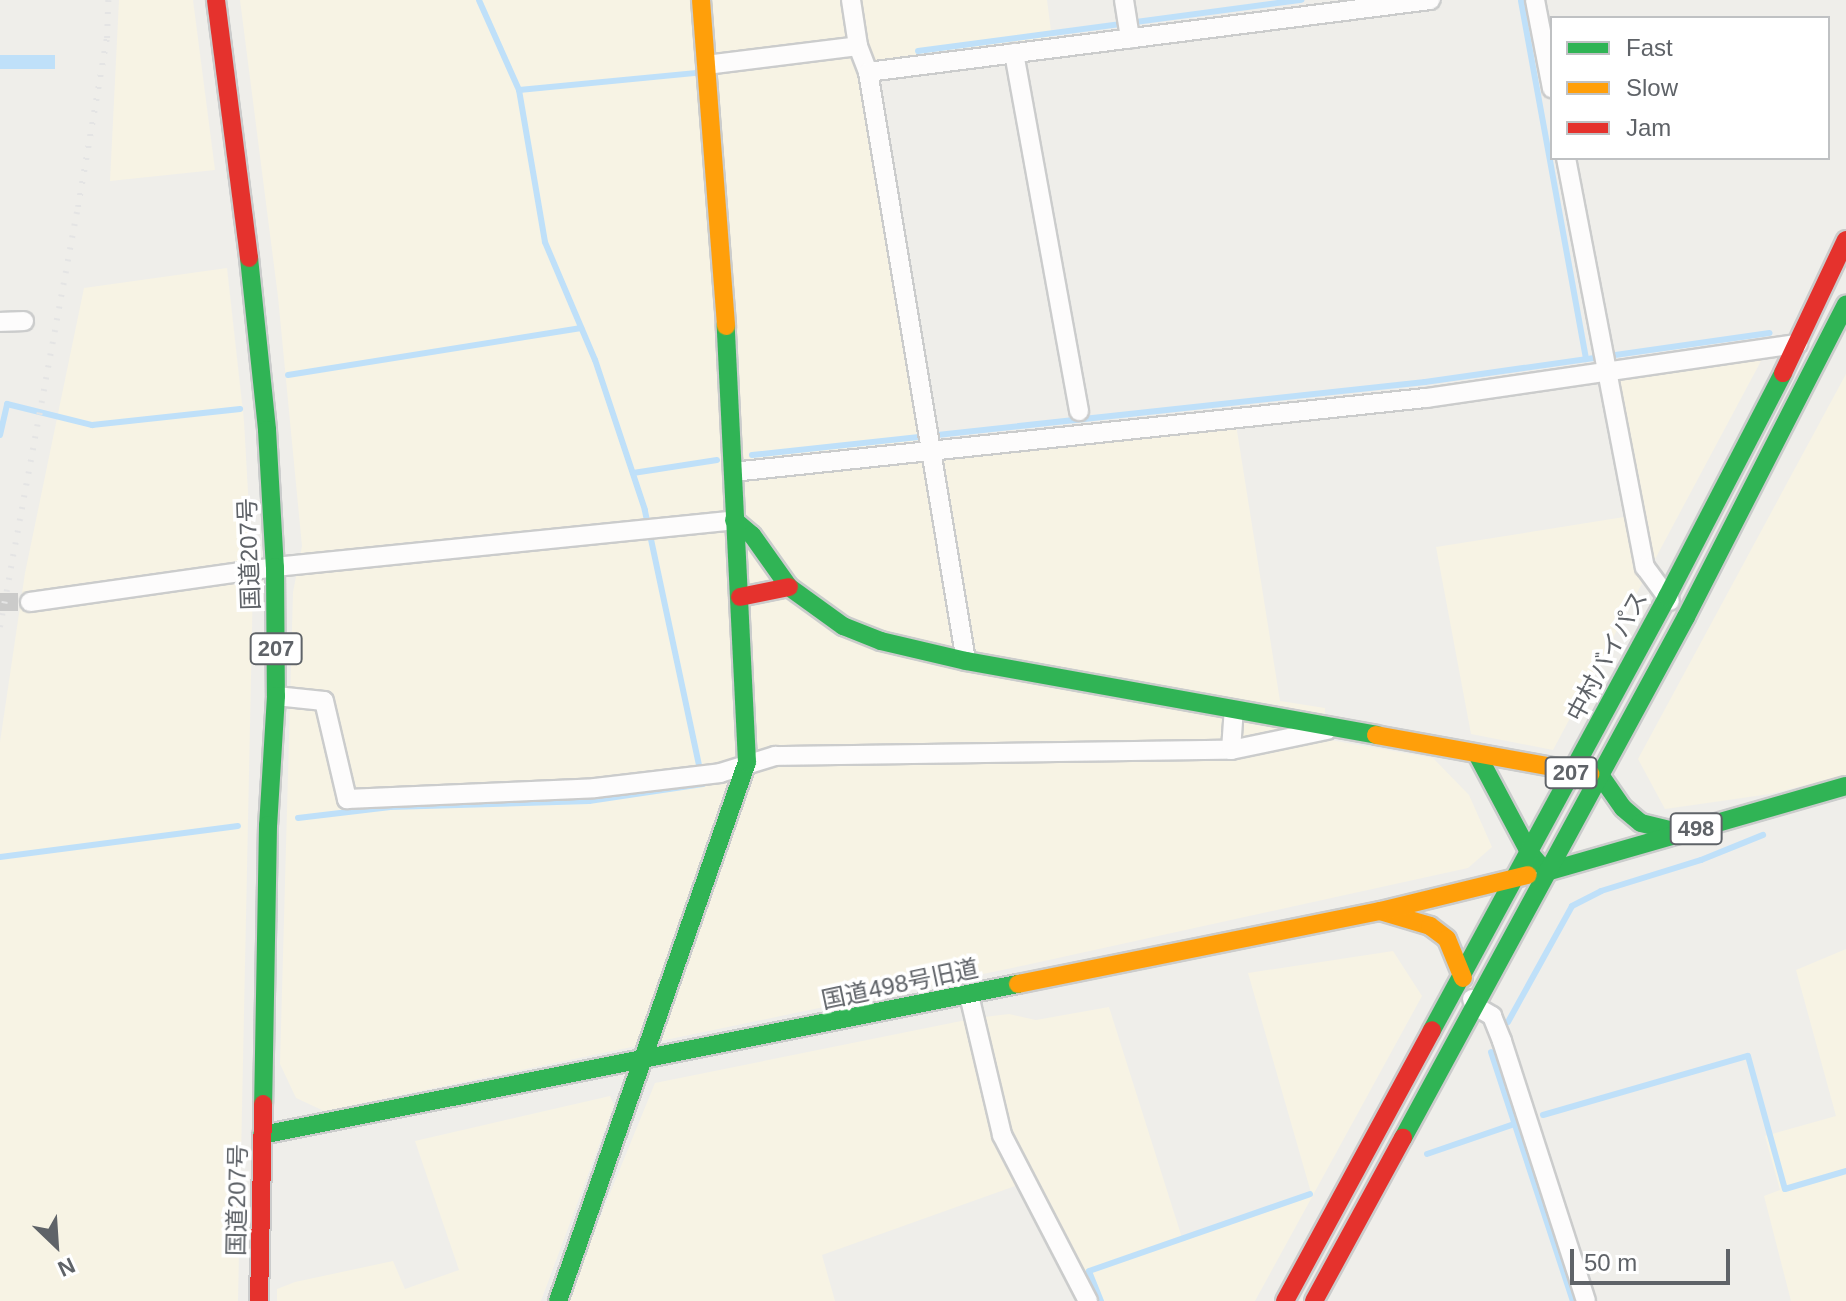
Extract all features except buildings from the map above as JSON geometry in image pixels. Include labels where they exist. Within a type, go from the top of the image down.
[{"type":"main road","name":"国道207号","points":[[216,0],[255,312],[267,430],[275,567],[276,696],[268,825],[259,1301]]},
{"type":"main road","points":[[558,1301],[747,762],[746,676],[734,520],[732,401],[701,0]]},
{"type":"main road","name":"中村バイパス","points":[[1285,1301],[1463,978],[1667,597],[1798,344],[1846,240]]},
{"type":"main road","name":"中村バイパス","points":[[1314,1301],[1838,339],[1846,305]]},
{"type":"main road","points":[[734,520],[752,535],[789,587],[843,626],[881,641],[966,661],[1149,692],[1234,711],[1600,775],[1623,808],[1641,823],[1682,833]]},
{"type":"main road","points":[[740,597],[789,587]]},
{"type":"main road","points":[[1477,754],[1529,852],[1546,872]]},
{"type":"main road","name":"498","points":[[1546,872],[1846,786]]},
{"type":"main road","name":"国道498号旧道","points":[[262,1135],[1380,911],[1546,872]]},
{"type":"main road","points":[[1380,911],[1430,926],[1447,939],[1457,956],[1463,978]]},
{"type":"street","points":[[851,0],[858,46],[868,72],[966,661]]},
{"type":"street","points":[[868,72],[1430,0]]},
{"type":"street","points":[[1535,0],[1550,78]]},
{"type":"street","points":[[1124,5],[1130,39]]},
{"type":"street","points":[[706,65],[858,46]]},
{"type":"street","points":[[1014,53],[1079,411]]},
{"type":"street","points":[[1566,160],[1645,567],[1686,617]]},
{"type":"street","points":[[0,322],[24,321]]},
{"type":"street","points":[[733,472],[1426,398],[1606,369],[1798,344]]},
{"type":"street","points":[[30,602],[275,567],[734,520]]},
{"type":"street","points":[[276,696],[324,701],[347,799],[595,788],[701,775],[775,756],[1231,750],[1333,728]]},
{"type":"street","points":[[1231,750],[1234,711]]},
{"type":"street","points":[[1463,978],[1475,1006],[1492,1016],[1502,1041],[1586,1301]]},
{"type":"street","points":[[969,995],[1002,1135],[1088,1301]]},
{"type":"shaded area","points":[[119,0],[193,0],[215,170],[110,181]]},
{"type":"shaded area","points":[[240,0],[1047,0],[1054,54],[862,75],[924,443],[1234,412],[1280,701],[1325,708],[1325,739],[1433,758],[1469,795],[1492,847],[1468,868],[1026,965],[324,1111],[296,1098],[280,1064],[293,592],[302,546],[278,297]]},
{"type":"shaded area","points":[[227,268],[244,421],[253,581],[238,1301],[0,1301],[0,742],[25,573],[84,288]]},
{"type":"shaded area","points":[[1769,346],[1553,750],[1471,734],[1436,547],[1624,517],[1600,366]]},
{"type":"shaded area","points":[[1846,374],[1846,775],[1770,794],[1665,809],[1638,759]]},
{"type":"shaded area","points":[[1846,949],[1846,1301],[1791,1301],[1764,1196],[1780,1190],[1765,1136],[1836,1116],[1796,970]]},
{"type":"shaded area","points":[[1393,951],[1422,996],[1255,1301],[1090,1301],[1029,1181],[822,1255],[835,1301],[566,1301],[655,1083],[976,1018],[1009,1014],[1036,1020],[1109,1007],[1183,1241],[1312,1196],[1248,973]]},
{"type":"shaded area","points":[[610,1096],[614,1105],[541,1301],[277,1301],[277,1289],[295,1282],[393,1261],[405,1289],[459,1270],[415,1141]]},
{"type":"water","points":[[0,55],[55,55],[55,69],[0,69]]},
{"type":"waterway","points":[[298,818],[390,807],[589,801],[703,784],[645,510],[595,360],[545,242],[519,90],[479,0]]},
{"type":"waterway","points":[[918,51],[1302,0]]},
{"type":"waterway","points":[[1521,1],[1586,359]]},
{"type":"waterway","points":[[519,90],[694,73]]},
{"type":"waterway","points":[[288,375],[581,328]]},
{"type":"waterway","points":[[752,455],[1425,382],[1770,333]]},
{"type":"waterway","points":[[0,435],[7,404],[92,425],[240,409]]},
{"type":"waterway","points":[[633,473],[717,460]]},
{"type":"waterway","points":[[0,857],[238,826]]},
{"type":"waterway","points":[[1508,1022],[1572,906],[1601,891],[1701,860],[1763,835]]},
{"type":"waterway","points":[[1491,1052],[1573,1301]]},
{"type":"waterway","points":[[1543,1115],[1748,1056],[1785,1189],[1846,1171]]},
{"type":"waterway","points":[[1427,1154],[1514,1124]]},
{"type":"waterway","points":[[1101,1301],[1089,1271],[1310,1194]]},
{"type":"tunnel","points":[[0,602],[30,602]]},
{"type":"railway","points":[[0,627],[78,207],[107,38],[108,0]]},
{"type":"traffic: fast","points":[[249,258],[267,430],[275,567],[276,696],[268,825],[263,1104]]},
{"type":"traffic: fast","points":[[1403,1138],[1686,617],[1846,305]]},
{"type":"traffic: fast","points":[[558,1301],[747,762],[726,326]]},
{"type":"traffic: fast","points":[[1432,1030],[1667,597],[1783,373]]},
{"type":"traffic: fast","points":[[734,520],[752,535],[789,587],[843,626],[881,641],[966,661],[1376,735]]},
{"type":"traffic: fast","points":[[1477,754],[1529,852],[1539,864]]},
{"type":"traffic: fast","points":[[1600,775],[1623,808],[1641,823],[1682,833]]},
{"type":"traffic: fast","points":[[1546,872],[1846,786]]},
{"type":"traffic: fast","points":[[262,1135],[1018,984]]},
{"type":"traffic: slow","points":[[701,0],[726,326]]},
{"type":"traffic: slow","points":[[1376,735],[1590,774]]},
{"type":"traffic: slow","points":[[1018,984],[1380,911],[1528,875]]},
{"type":"traffic: slow","points":[[1383,912],[1430,926],[1447,939],[1463,978]]},
{"type":"traffic: jam","points":[[216,0],[249,258]]},
{"type":"traffic: jam","points":[[1783,373],[1846,240]]},
{"type":"traffic: jam","points":[[740,597],[789,587]]},
{"type":"traffic: jam","points":[[1285,1301],[1432,1030]]},
{"type":"traffic: jam","points":[[259,1301],[263,1104]]},
{"type":"traffic: jam","points":[[1314,1301],[1403,1138]]}]
